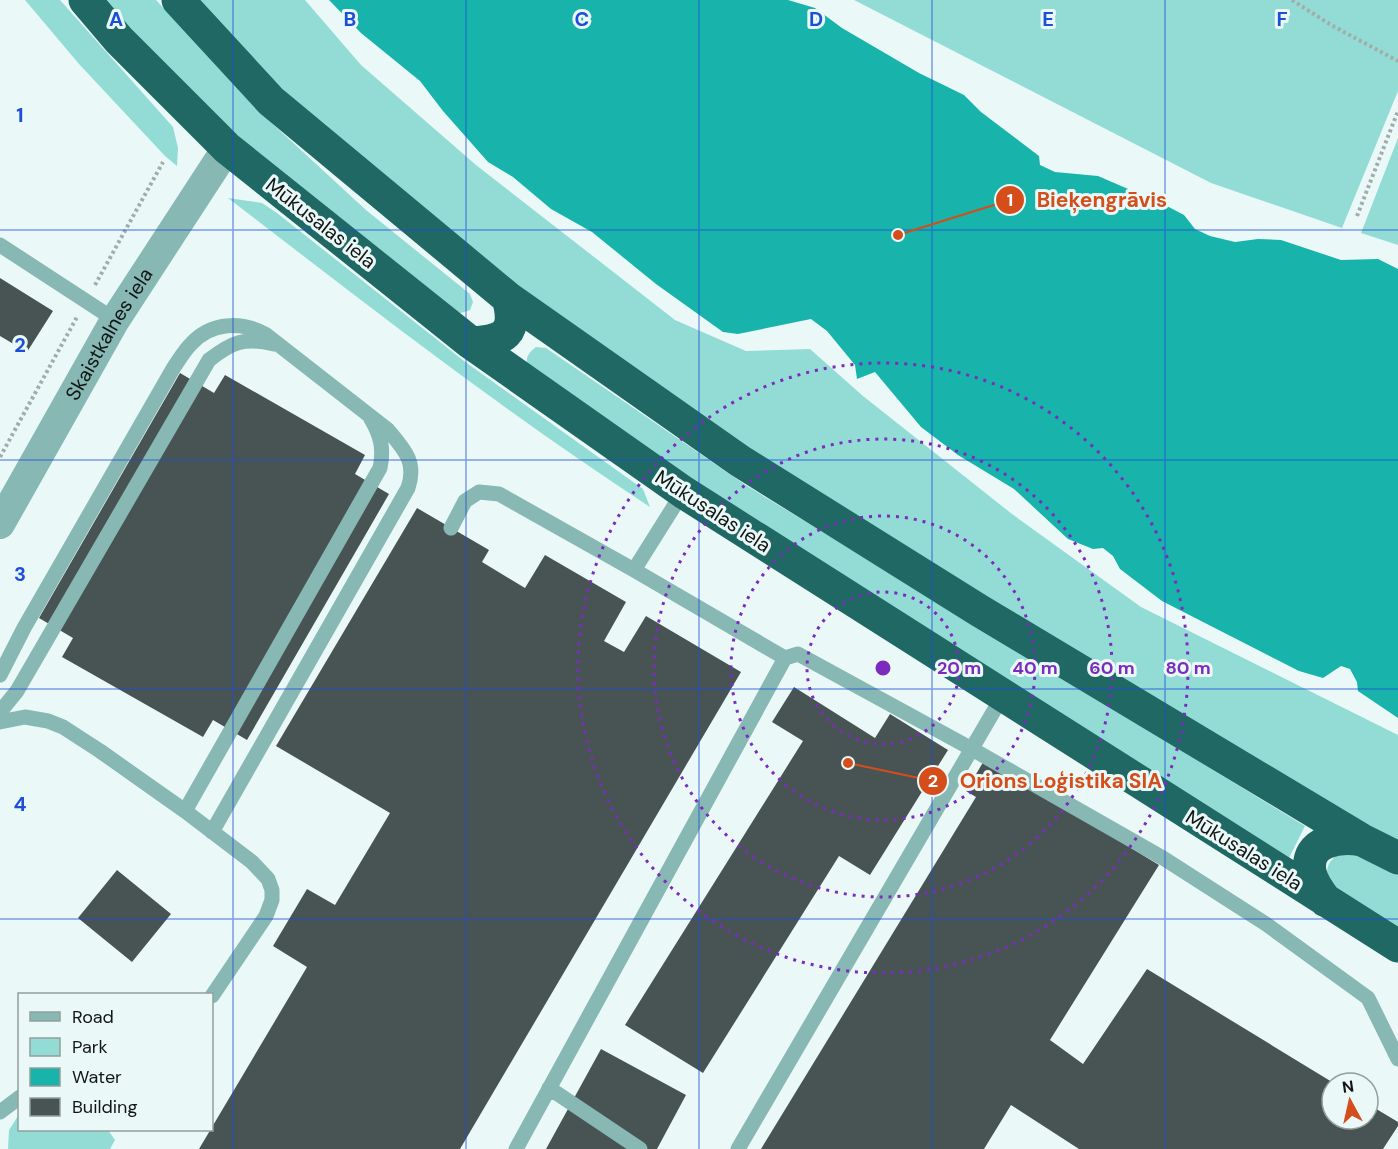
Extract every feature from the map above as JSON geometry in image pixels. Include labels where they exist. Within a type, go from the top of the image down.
[{"type":"highway","name":"Mūkusalas iela","points":[[85,0],[118,40],[227,148],[471,343],[682,492],[1398,946]]},
{"type":"highway","points":[[178,0],[271,101],[508,298],[750,468],[980,611],[1362,840],[1398,858]]},
{"type":"highway","points":[[471,343],[489,342],[505,334],[510,328],[512,312],[508,298]]},
{"type":"highway","points":[[1326,901],[1315,886],[1310,869],[1315,852],[1329,840],[1340,838],[1362,840]]},
{"type":"street","name":"Skaistkalnes iela","points":[[0,524],[115,320],[227,148]]},
{"type":"lane","points":[[0,245],[115,320]]},
{"type":"lane","points":[[0,675],[24,628],[174,367],[192,342],[211,329],[233,325],[251,326],[279,345],[388,430],[402,447],[412,466],[411,478],[408,488],[212,832]]},
{"type":"lane","points":[[0,712],[17,691],[209,360],[228,346],[248,340],[279,345]]},
{"type":"lane","points":[[185,811],[380,468],[382,446],[379,434],[368,415]]},
{"type":"lane","points":[[451,528],[465,501],[479,492],[499,494],[784,658]]},
{"type":"lane","points":[[634,570],[682,492]]},
{"type":"lane","points":[[516,1149],[784,658],[798,654],[972,749],[1163,858],[1276,930],[1368,998],[1398,1059]]},
{"type":"lane","points":[[738,1149],[1002,697]]},
{"type":"lane","points":[[0,722],[25,717],[48,721],[63,727],[100,750],[185,811],[252,862],[268,879],[272,890],[272,900],[266,916],[213,995]]},
{"type":"lane","points":[[549,1088],[640,1149]]},
{"type":"lane","points":[[0,1112],[18,1098]]},
{"type":"path","points":[[1292,0],[1331,25],[1398,61]]},
{"type":"path","points":[[1357,216],[1398,111]]},
{"type":"green space","points":[[25,0],[60,0],[173,127],[178,148],[177,166],[79,64]]},
{"type":"green space","points":[[104,0],[156,0],[264,116],[366,210],[470,294],[473,302],[470,310],[461,313],[449,311],[269,163],[183,84]]},
{"type":"green space","points":[[200,0],[305,0],[361,65],[476,165],[675,320],[746,351],[810,349],[863,396],[1012,514],[1141,607],[1398,735],[1398,842],[1343,814],[722,436],[443,234],[333,138],[256,63]]},
{"type":"green space","points":[[854,0],[1398,0],[1398,91],[1342,228],[1211,183]]},
{"type":"green space","points":[[1398,138],[1398,245],[1361,233]]},
{"type":"green space","points":[[228,198],[262,203],[277,213],[464,361],[643,489],[650,507],[488,395]]},
{"type":"green space","points":[[536,347],[546,348],[747,486],[1305,826],[1289,858],[731,509],[528,370],[528,357]]},
{"type":"green space","points":[[1350,850],[1398,874],[1398,928],[1332,887],[1327,874],[1329,863],[1337,855]]},
{"type":"green space","points":[[18,1116],[18,1131],[109,1131],[115,1140],[110,1149],[8,1149],[9,1130]]},
{"type":"water","points":[[329,0],[788,0],[815,8],[842,28],[919,73],[964,95],[981,112],[1039,156],[1040,165],[1055,172],[1098,176],[1184,215],[1195,229],[1210,236],[1235,242],[1258,239],[1281,240],[1341,260],[1378,259],[1398,269],[1398,718],[1358,691],[1357,682],[1350,669],[1341,666],[1323,678],[1299,671],[1162,601],[1120,569],[1113,556],[1103,548],[1093,549],[1068,539],[1014,489],[958,455],[921,427],[875,372],[857,379],[855,365],[827,331],[811,319],[738,334],[723,332],[656,284],[592,232],[551,209],[513,177],[488,162],[420,81],[361,33]]},
{"type":"building","points":[[0,278],[53,311],[27,352],[0,336]]},
{"type":"building","points":[[180,373],[214,393],[225,375],[365,455],[355,474],[389,494],[247,740],[213,720],[203,737],[62,657],[73,638],[39,618]]},
{"type":"building","points":[[417,508],[489,550],[482,562],[525,588],[545,555],[626,602],[604,641],[624,652],[646,616],[741,672],[460,1149],[199,1149],[210,1131],[213,1131],[213,1125],[307,967],[273,946],[307,889],[335,905],[390,813],[276,746]]},
{"type":"building","points":[[794,687],[875,738],[890,714],[948,750],[870,875],[839,856],[703,1073],[625,1025],[803,741],[772,722]]},
{"type":"building","points":[[985,759],[1159,865],[1050,1040],[1083,1064],[1147,969],[1320,1075],[1320,1131],[1380,1131],[1380,1111],[1398,1122],[1398,1126],[1383,1149],[1079,1149],[1011,1105],[984,1149],[761,1149],[976,797],[966,791]]},
{"type":"building","points":[[117,870],[171,914],[132,962],[78,918]]},
{"type":"building","points":[[601,1049],[686,1095],[657,1149],[546,1149]]},
{"type":"place","name":"Bieķengrāvis","points":[[898,235]]},
{"type":"place","name":"Orions Loģistika SIA","points":[[848,763]]}]
